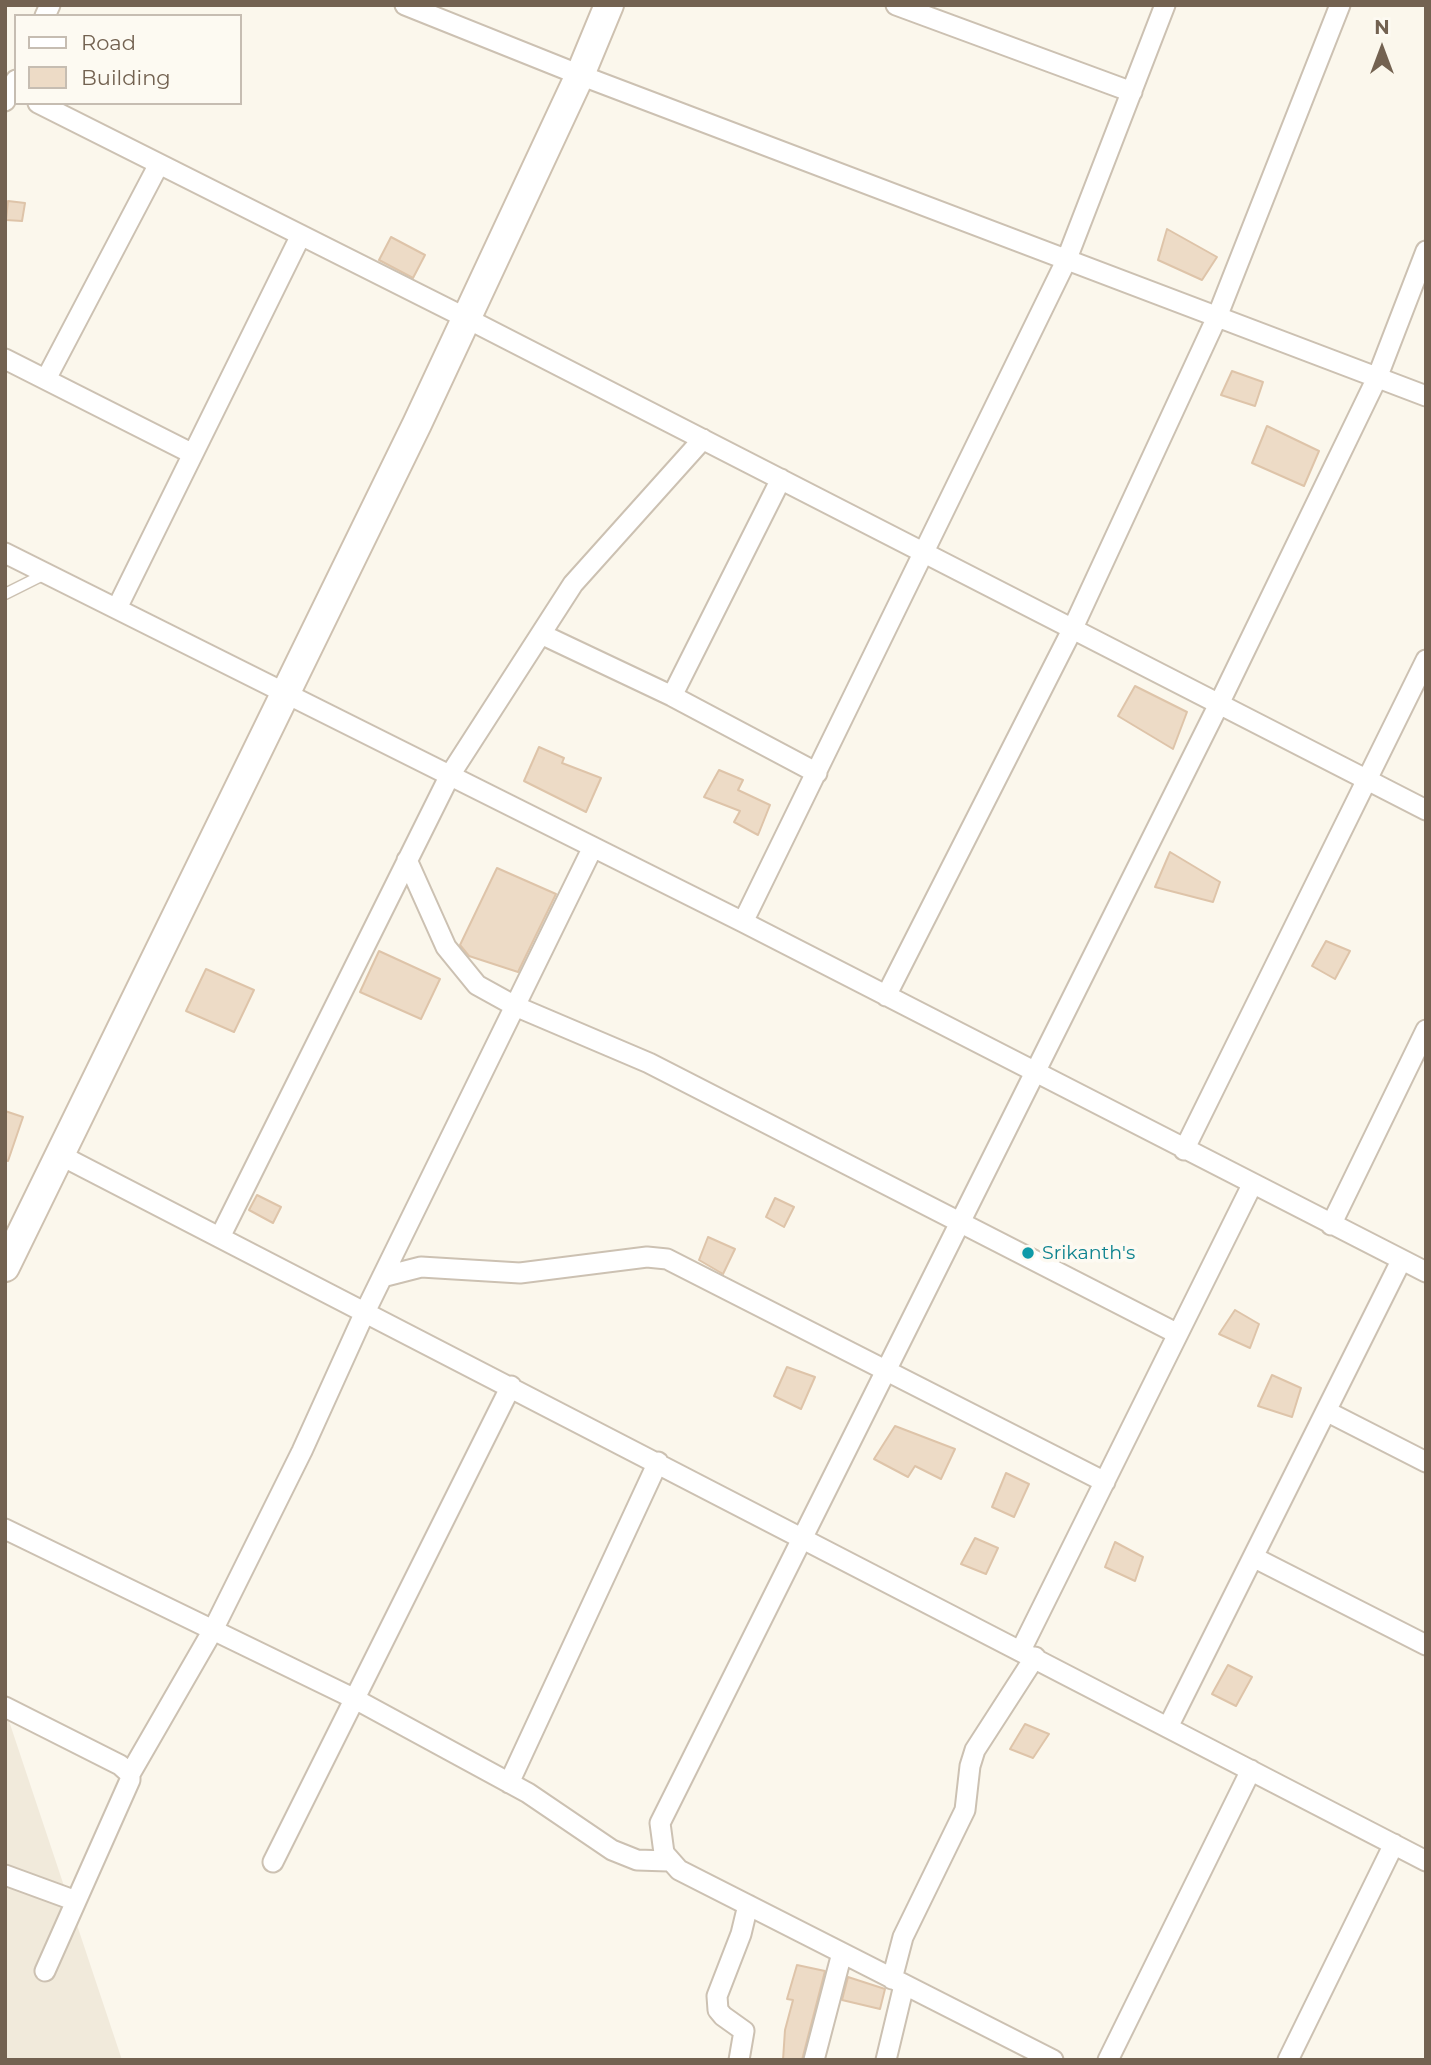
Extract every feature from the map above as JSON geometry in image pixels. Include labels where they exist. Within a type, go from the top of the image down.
[{"type":"main road","points":[[5,1267],[62,1156],[467,318],[580,75],[609,5]]},
{"type":"street","points":[[405,5],[580,75],[1426,396]]},
{"type":"street","points":[[896,5],[1132,92]]},
{"type":"street","points":[[743,922],[926,553],[1066,261],[1165,5]]},
{"type":"street","points":[[886,996],[1072,630],[1217,317],[1340,5]]},
{"type":"street","points":[[42,105],[467,318],[1218,706],[1426,810]]},
{"type":"street","points":[[46,379],[159,164]]},
{"type":"street","points":[[117,608],[301,235]]},
{"type":"street","points":[[1053,2060],[679,1870],[668,1861],[660,1841],[663,1813],[1037,1073],[1218,706],[1377,378],[1426,251]]},
{"type":"street","points":[[5,359],[193,454]]},
{"type":"street","points":[[220,1237],[450,775],[583,572],[704,439]]},
{"type":"street","points":[[672,696],[781,479]]},
{"type":"street","points":[[5,553],[743,922],[1426,1272]]},
{"type":"street","points":[[541,634],[672,696],[817,774]]},
{"type":"street","points":[[1184,1150],[1426,660]]},
{"type":"street","points":[[45,1971],[130,1780],[130,1774],[213,1630],[593,847]]},
{"type":"street","points":[[407,860],[453,958],[477,985],[515,1006],[649,1063],[1178,1335]]},
{"type":"street","points":[[1331,1225],[1426,1030]]},
{"type":"street","points":[[62,1156],[803,1536],[1426,1861]]},
{"type":"street","points":[[886,2060],[903,1937],[965,1810],[970,1766],[975,1749],[1028,1654],[1105,1482],[1252,1185]]},
{"type":"street","points":[[382,1277],[421,1267],[520,1273],[656,1257],[679,1263],[1105,1482]]},
{"type":"street","points":[[1168,1727],[1401,1261]]},
{"type":"street","points":[[274,1862],[511,1387]]},
{"type":"street","points":[[1326,1411],[1426,1462]]},
{"type":"street","points":[[509,1783],[658,1462]]},
{"type":"street","points":[[5,1529],[355,1699],[509,1783],[612,1850],[637,1860],[668,1861]]},
{"type":"street","points":[[1253,1557],[1426,1645]]},
{"type":"street","points":[[5,1707],[120,1765],[130,1774]]},
{"type":"street","points":[[1108,2060],[1251,1770]]},
{"type":"street","points":[[1288,2060],[1394,1844]]},
{"type":"street","points":[[5,1875],[76,1901]]},
{"type":"street","points":[[739,2060],[744,2031],[718,2010],[717,1996],[741,1934],[748,1905]]},
{"type":"street","points":[[814,2060],[842,1953]]},
{"type":"lane","points":[[5,594],[46,573]]},
{"type":"shaded area","points":[[5,1709],[122,2060],[5,2060]]},
{"type":"building","points":[[8,201],[25,203],[22,221],[6,220]]},
{"type":"building","points":[[1167,229],[1217,257],[1202,280],[1158,260]]},
{"type":"building","points":[[391,237],[425,255],[413,278],[379,260]]},
{"type":"building","points":[[1232,371],[1263,382],[1255,406],[1221,395]]},
{"type":"building","points":[[1267,426],[1319,451],[1304,486],[1252,463]]},
{"type":"building","points":[[1135,686],[1187,712],[1173,749],[1118,716]]},
{"type":"building","points":[[539,747],[564,758],[562,763],[601,778],[586,812],[524,781]]},
{"type":"building","points":[[719,770],[743,780],[738,790],[770,805],[758,835],[734,822],[740,811],[704,797]]},
{"type":"building","points":[[1170,852],[1220,882],[1213,902],[1155,887]]},
{"type":"building","points":[[497,868],[556,894],[518,972],[469,956],[460,945]]},
{"type":"building","points":[[1326,941],[1350,951],[1335,979],[1312,966]]},
{"type":"building","points":[[379,951],[440,979],[421,1019],[360,992]]},
{"type":"building","points":[[206,969],[254,990],[234,1032],[186,1011]]},
{"type":"building","points":[[5,1111],[23,1117],[8,1161],[5,1160]]},
{"type":"building","points":[[257,1195],[281,1207],[273,1223],[249,1210]]},
{"type":"building","points":[[775,1198],[794,1207],[784,1227],[766,1217]]},
{"type":"building","points":[[708,1237],[735,1249],[723,1274],[699,1260]]},
{"type":"building","points":[[1235,1310],[1259,1324],[1250,1348],[1219,1334]]},
{"type":"building","points":[[787,1367],[815,1377],[801,1409],[774,1396]]},
{"type":"building","points":[[1272,1375],[1301,1388],[1292,1417],[1258,1406]]},
{"type":"building","points":[[895,1426],[955,1449],[941,1479],[915,1466],[908,1477],[874,1459]]},
{"type":"building","points":[[1006,1473],[1029,1484],[1014,1517],[992,1507]]},
{"type":"building","points":[[975,1538],[998,1548],[986,1574],[961,1564]]},
{"type":"building","points":[[1115,1542],[1143,1557],[1135,1581],[1105,1567]]},
{"type":"building","points":[[1228,1665],[1252,1677],[1236,1706],[1212,1694]]},
{"type":"building","points":[[1025,1724],[1049,1734],[1033,1758],[1010,1749]]},
{"type":"building","points":[[797,1965],[825,1971],[802,2060],[783,2060],[785,2030],[793,2000],[787,1999]]},
{"type":"building","points":[[848,1977],[885,1989],[880,2009],[842,2000]]},
{"type":"place","name":"Srikanth's","points":[[1028,1253]]}]
